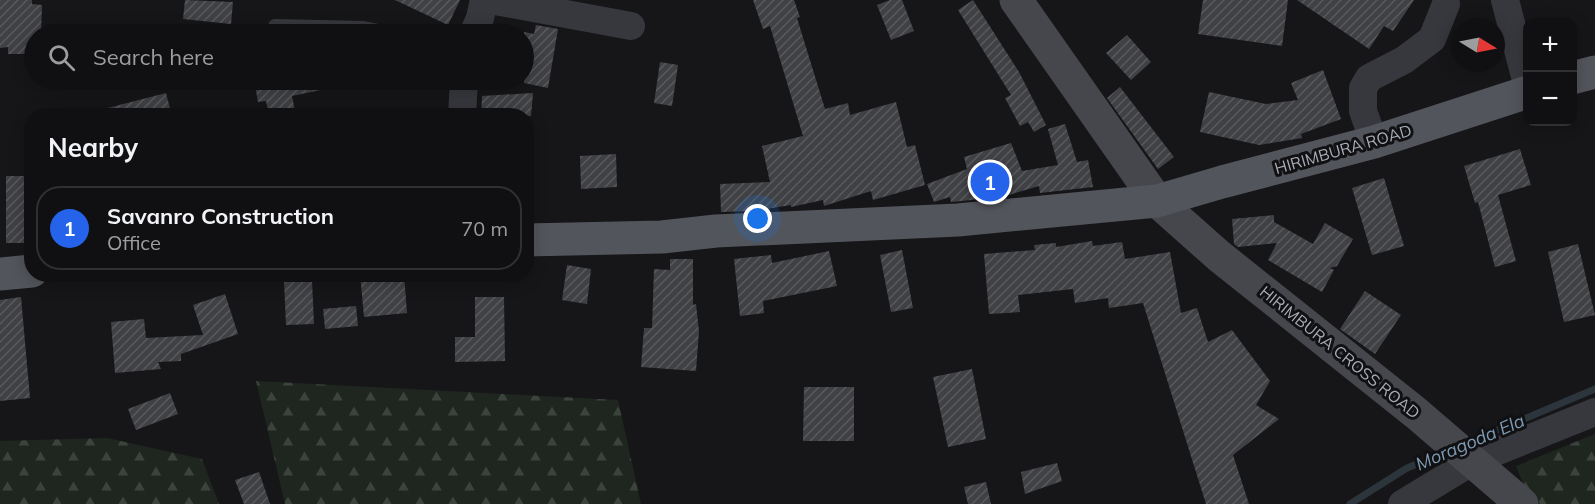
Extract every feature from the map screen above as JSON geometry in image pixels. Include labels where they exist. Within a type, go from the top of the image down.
[{"type":"main road","name":"HIRIMBURA CROSS ROAD","points":[[1016,0],[1157,201],[1219,256],[1416,413],[1522,504]]},
{"type":"main road","points":[[1577,77],[1595,72]]},
{"type":"main road","name":"HIRIMBURA ROAD","points":[[534,240],[662,237],[716,231],[958,220],[1157,201],[1374,142],[1523,91]]},
{"type":"main road","points":[[0,274],[24,272]]},
{"type":"street","points":[[477,24],[484,0]]},
{"type":"street","points":[[490,0],[630,26]]},
{"type":"street","points":[[1505,0],[1523,74]]},
{"type":"street","points":[[1374,142],[1363,111],[1363,88],[1370,78],[1404,60],[1432,39],[1446,4]]},
{"type":"street","points":[[462,108],[463,90]]},
{"type":"street","points":[[1402,504],[1473,461],[1595,412]]},
{"type":"green space","points":[[256,381],[618,400],[641,504],[285,504]]},
{"type":"green space","points":[[1595,434],[1595,504],[1540,504],[1526,491],[1516,466]]},
{"type":"green space","points":[[107,438],[202,459],[219,504],[0,504],[0,441]]},
{"type":"building","points":[[0,0],[32,0],[32,4],[42,5],[41,24],[24,24],[24,54],[8,54],[8,47],[0,48]]},
{"type":"building","points":[[185,0],[233,2],[231,24],[183,19]]},
{"type":"building","points":[[395,0],[460,0],[448,24]]},
{"type":"building","points":[[753,0],[794,0],[800,17],[797,18],[825,109],[848,103],[850,115],[896,102],[907,147],[915,145],[925,185],[873,200],[871,191],[824,206],[823,200],[791,207],[791,205],[754,211],[721,212],[720,184],[770,182],[762,146],[803,136],[770,26],[763,29]]},
{"type":"building","points":[[890,0],[902,0],[914,31],[891,40],[877,5]]},
{"type":"building","points":[[973,0],[1019,72],[1046,125],[1034,132],[1028,122],[1020,126],[1005,98],[1011,95],[958,10]]},
{"type":"building","points":[[1203,0],[1288,0],[1282,46],[1198,34]]},
{"type":"building","points":[[1297,0],[1414,0],[1393,31],[1384,26],[1369,49]]},
{"type":"building","points":[[536,25],[558,29],[548,88],[534,85]]},
{"type":"building","points":[[1127,35],[1151,62],[1131,80],[1106,53]]},
{"type":"building","points":[[660,62],[678,65],[672,106],[654,103]]},
{"type":"building","points":[[1323,70],[1341,119],[1301,134],[1302,138],[1259,145],[1200,132],[1209,92],[1266,104],[1298,100],[1291,83]]},
{"type":"building","points":[[1120,87],[1174,157],[1158,169],[1107,98]]},
{"type":"building","points":[[256,90],[320,90],[292,96],[294,108],[267,108],[266,101],[258,102]]},
{"type":"building","points":[[166,93],[170,108],[108,108]]},
{"type":"building","points":[[533,93],[532,108],[481,108],[482,96]]},
{"type":"building","points":[[1065,124],[1077,162],[1088,160],[1093,187],[1040,193],[1039,186],[1002,197],[951,202],[950,197],[934,202],[927,184],[967,169],[964,157],[1011,143],[1022,171],[1058,165],[1048,129]]},
{"type":"building","points":[[1520,149],[1531,185],[1498,195],[1516,261],[1495,267],[1478,202],[1475,203],[1464,166]]},
{"type":"building","points":[[616,154],[617,187],[581,189],[580,156]]},
{"type":"building","points":[[6,176],[24,176],[24,243],[6,243]]},
{"type":"building","points":[[1384,178],[1404,246],[1372,255],[1352,188]]},
{"type":"building","points":[[1274,215],[1274,222],[1313,244],[1325,223],[1353,239],[1337,266],[1330,268],[1334,270],[1322,292],[1268,260],[1277,243],[1238,247],[1234,244],[1232,219]]},
{"type":"building","points":[[1092,241],[1093,246],[1122,242],[1125,259],[1170,252],[1181,313],[1197,308],[1208,342],[1232,330],[1270,381],[1256,405],[1279,419],[1233,455],[1249,504],[1206,504],[1143,303],[1109,308],[1108,298],[1075,303],[1073,289],[1018,295],[1020,312],[989,314],[984,254],[1035,250],[1034,245],[1056,243],[1056,247]]},
{"type":"building","points":[[1578,244],[1595,315],[1564,322],[1548,252]]},
{"type":"building","points":[[902,250],[913,308],[891,312],[880,255]]},
{"type":"building","points":[[829,251],[837,286],[763,301],[764,313],[740,316],[734,259],[771,255],[772,263]]},
{"type":"building","points":[[670,259],[693,259],[693,305],[696,304],[699,331],[696,371],[641,367],[644,328],[652,328],[654,269],[670,270]]},
{"type":"building","points":[[567,265],[591,269],[587,304],[562,300]]},
{"type":"building","points":[[284,282],[312,282],[314,324],[286,325]]},
{"type":"building","points":[[361,282],[405,282],[407,313],[364,317]]},
{"type":"building","points":[[1365,291],[1401,315],[1375,354],[1340,329]]},
{"type":"building","points":[[225,294],[238,334],[181,354],[181,361],[158,362],[161,369],[115,373],[111,322],[144,319],[146,338],[203,335],[193,305]]},
{"type":"building","points":[[21,297],[30,398],[0,401],[0,300]]},
{"type":"building","points":[[475,297],[504,297],[505,361],[455,362],[455,337],[475,337]]},
{"type":"building","points":[[356,306],[358,326],[325,329],[323,309]]},
{"type":"building","points":[[972,369],[986,439],[948,447],[933,377]]},
{"type":"building","points":[[804,387],[854,387],[854,441],[803,441]]},
{"type":"building","points":[[170,393],[178,414],[136,430],[128,409]]},
{"type":"building","points":[[1057,463],[1062,481],[1025,494],[1021,472]]},
{"type":"building","points":[[259,472],[270,504],[244,504],[235,480]]},
{"type":"building","points":[[986,482],[991,504],[968,504],[964,487]]},
{"type":"waterway","name":"Moragoda Ela","points":[[1467,443],[1595,389]]},
{"type":"waterway","name":"Moragoda Ela","points":[[1350,504],[1407,468],[1446,452]]},
{"type":"place","name":"Savanro Construction","points":[[990,182]]}]
